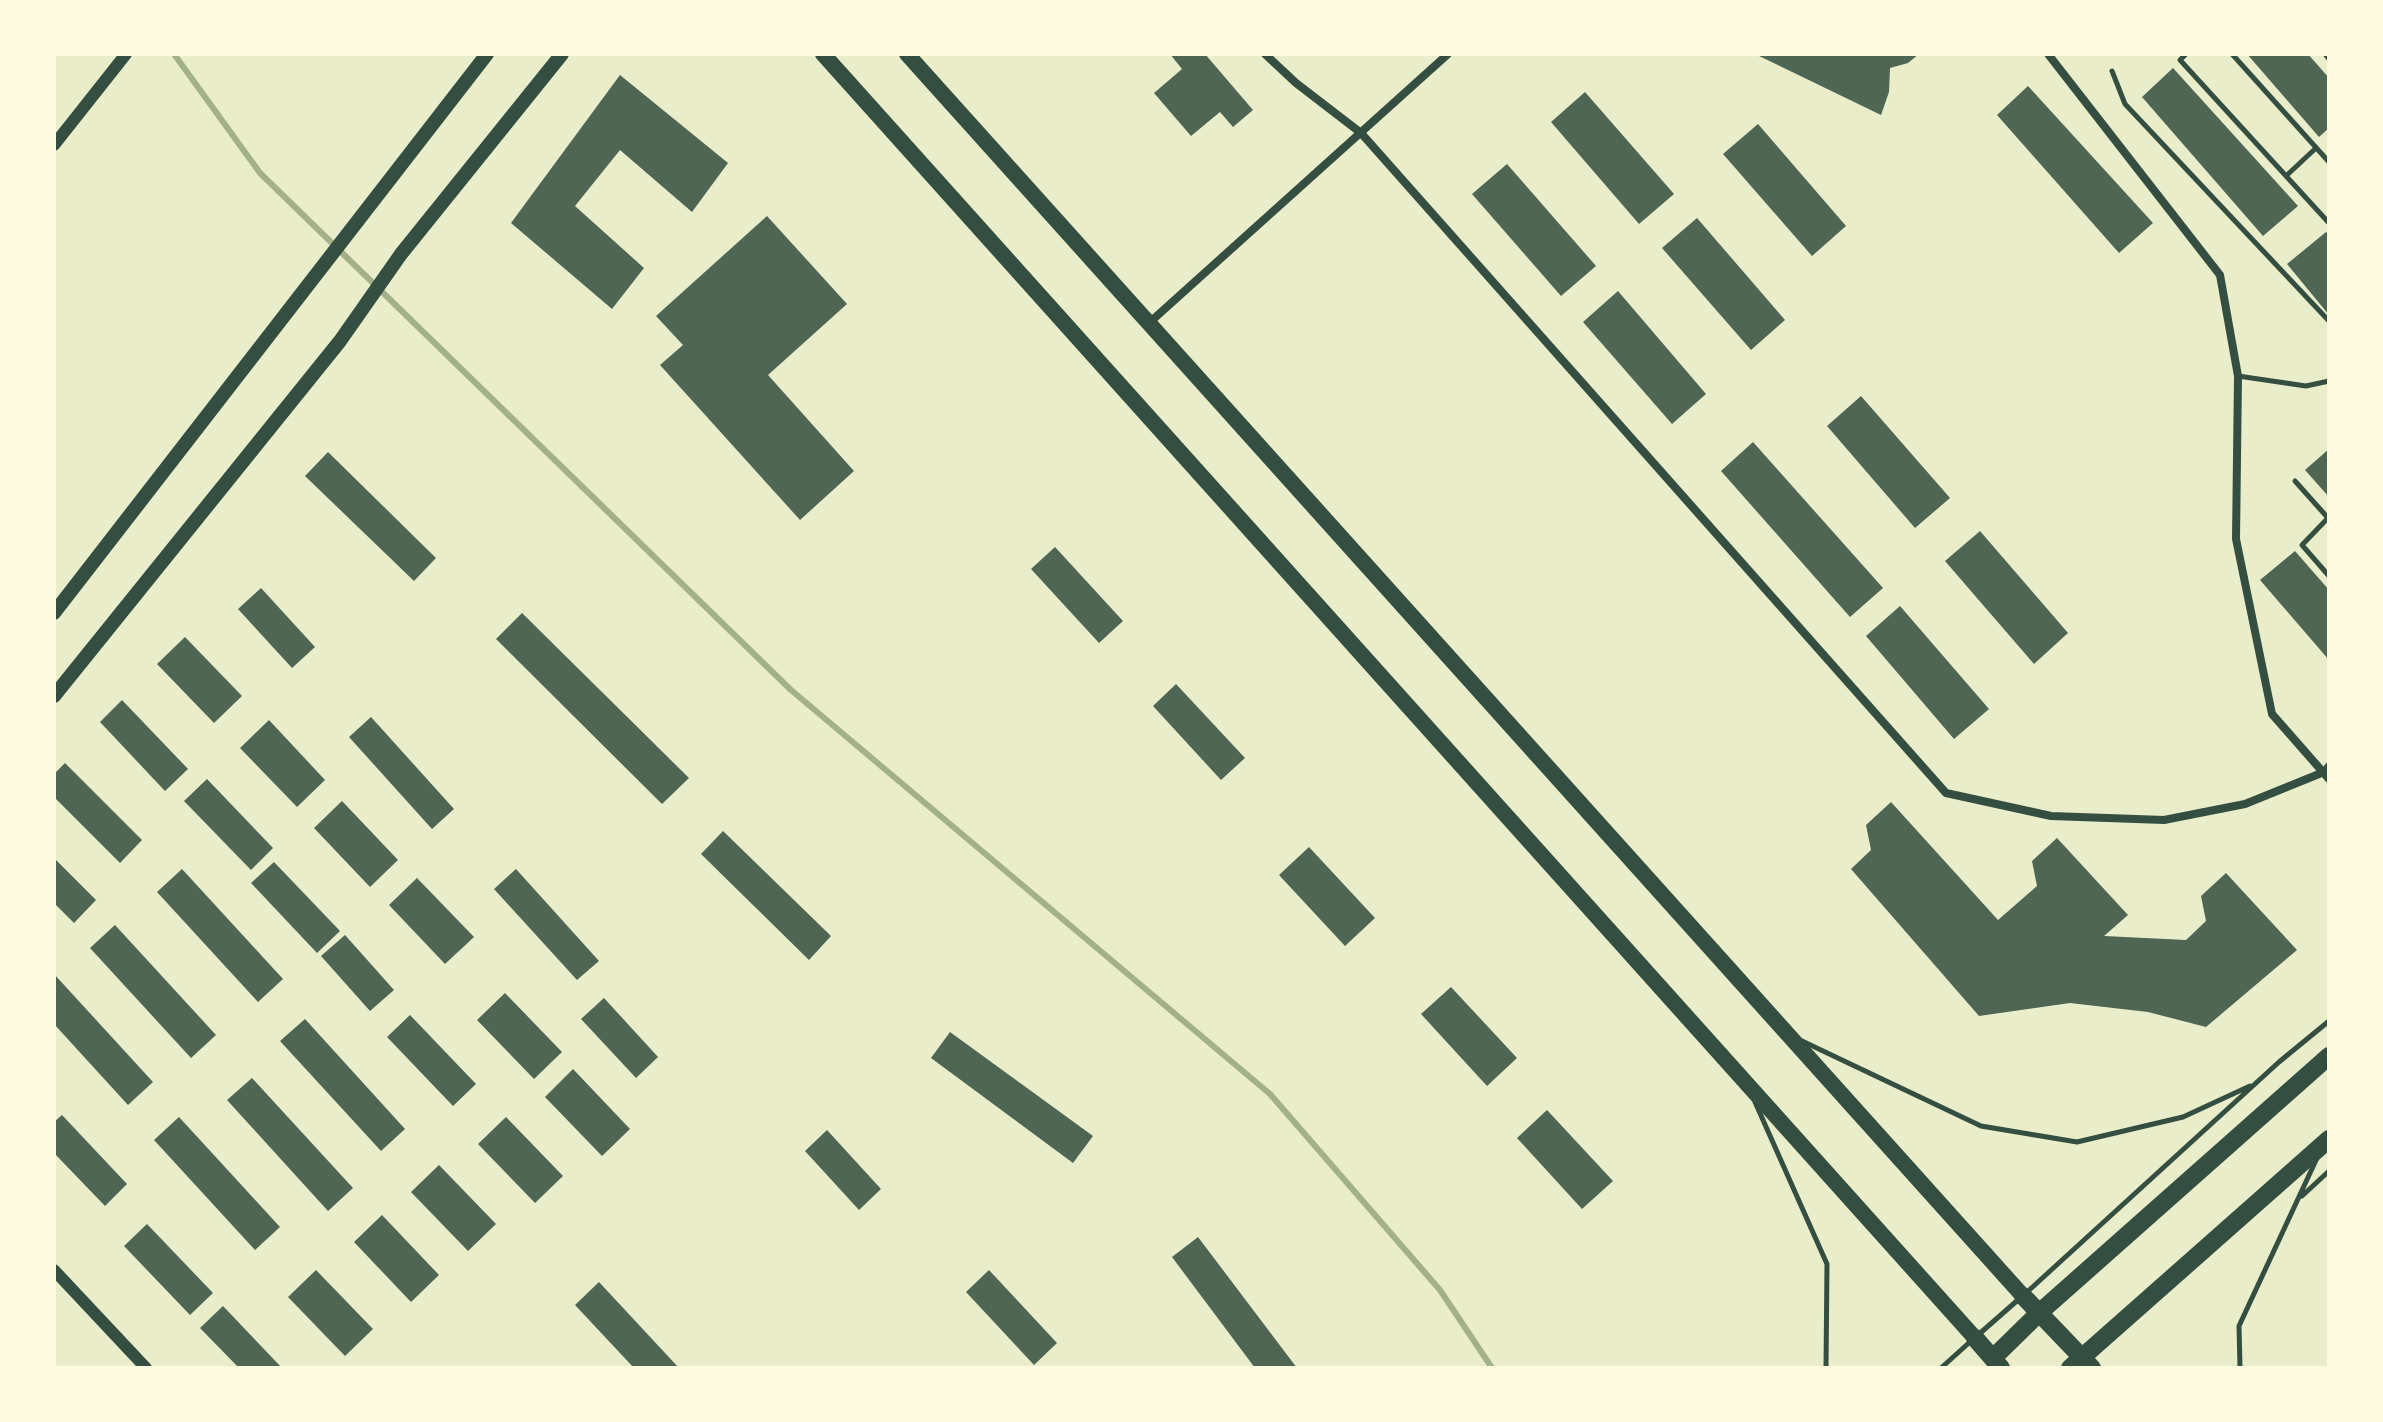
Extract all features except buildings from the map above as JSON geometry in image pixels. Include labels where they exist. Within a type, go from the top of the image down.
[{"type":"highway","points":[[1975,1338],[1993,1365],[2039,1313],[2329,1056]]},
{"type":"highway","points":[[2023,1296],[2081,1364],[2327,1140]]},
{"type":"main road","points":[[54,613],[487,54]]},
{"type":"main road","points":[[54,696],[340,341],[401,254],[562,54]]},
{"type":"main road","points":[[823,54],[1975,1338]]},
{"type":"main road","points":[[907,54],[2023,1296]]},
{"type":"street","points":[[54,145],[126,54]]},
{"type":"street","points":[[1265,54],[1296,83],[1361,133],[1946,793],[2051,816],[2164,820],[2245,804],[2327,772],[2272,714],[2236,539],[2238,376],[2220,275],[2048,54]]},
{"type":"street","points":[[1149,323],[1448,54]]},
{"type":"street","points":[[54,1270],[146,1368]]},
{"type":"lane","points":[[2186,54],[2180,60],[2329,223]]},
{"type":"lane","points":[[2232,54],[2329,162]]},
{"type":"lane","points":[[2325,54],[2329,59]]},
{"type":"lane","points":[[2112,71],[2125,104],[2329,321]]},
{"type":"lane","points":[[2286,176],[2316,148]]},
{"type":"lane","points":[[2238,376],[2306,386],[2329,381]]},
{"type":"lane","points":[[2295,481],[2329,519],[2302,545],[2329,576]]},
{"type":"lane","points":[[1941,1368],[2329,1021]]},
{"type":"lane","points":[[1789,1035],[1981,1126],[2077,1142],[2183,1117],[2255,1084]]},
{"type":"lane","points":[[1747,1083],[1827,1264],[1826,1368]]},
{"type":"lane","points":[[2240,1368],[2239,1326],[2327,1140]]},
{"type":"lane","points":[[2298,1199],[2329,1171]]},
{"type":"waterway","points":[[174,54],[260,173],[791,690],[1270,1094],[1440,1290],[1492,1368]]}]
